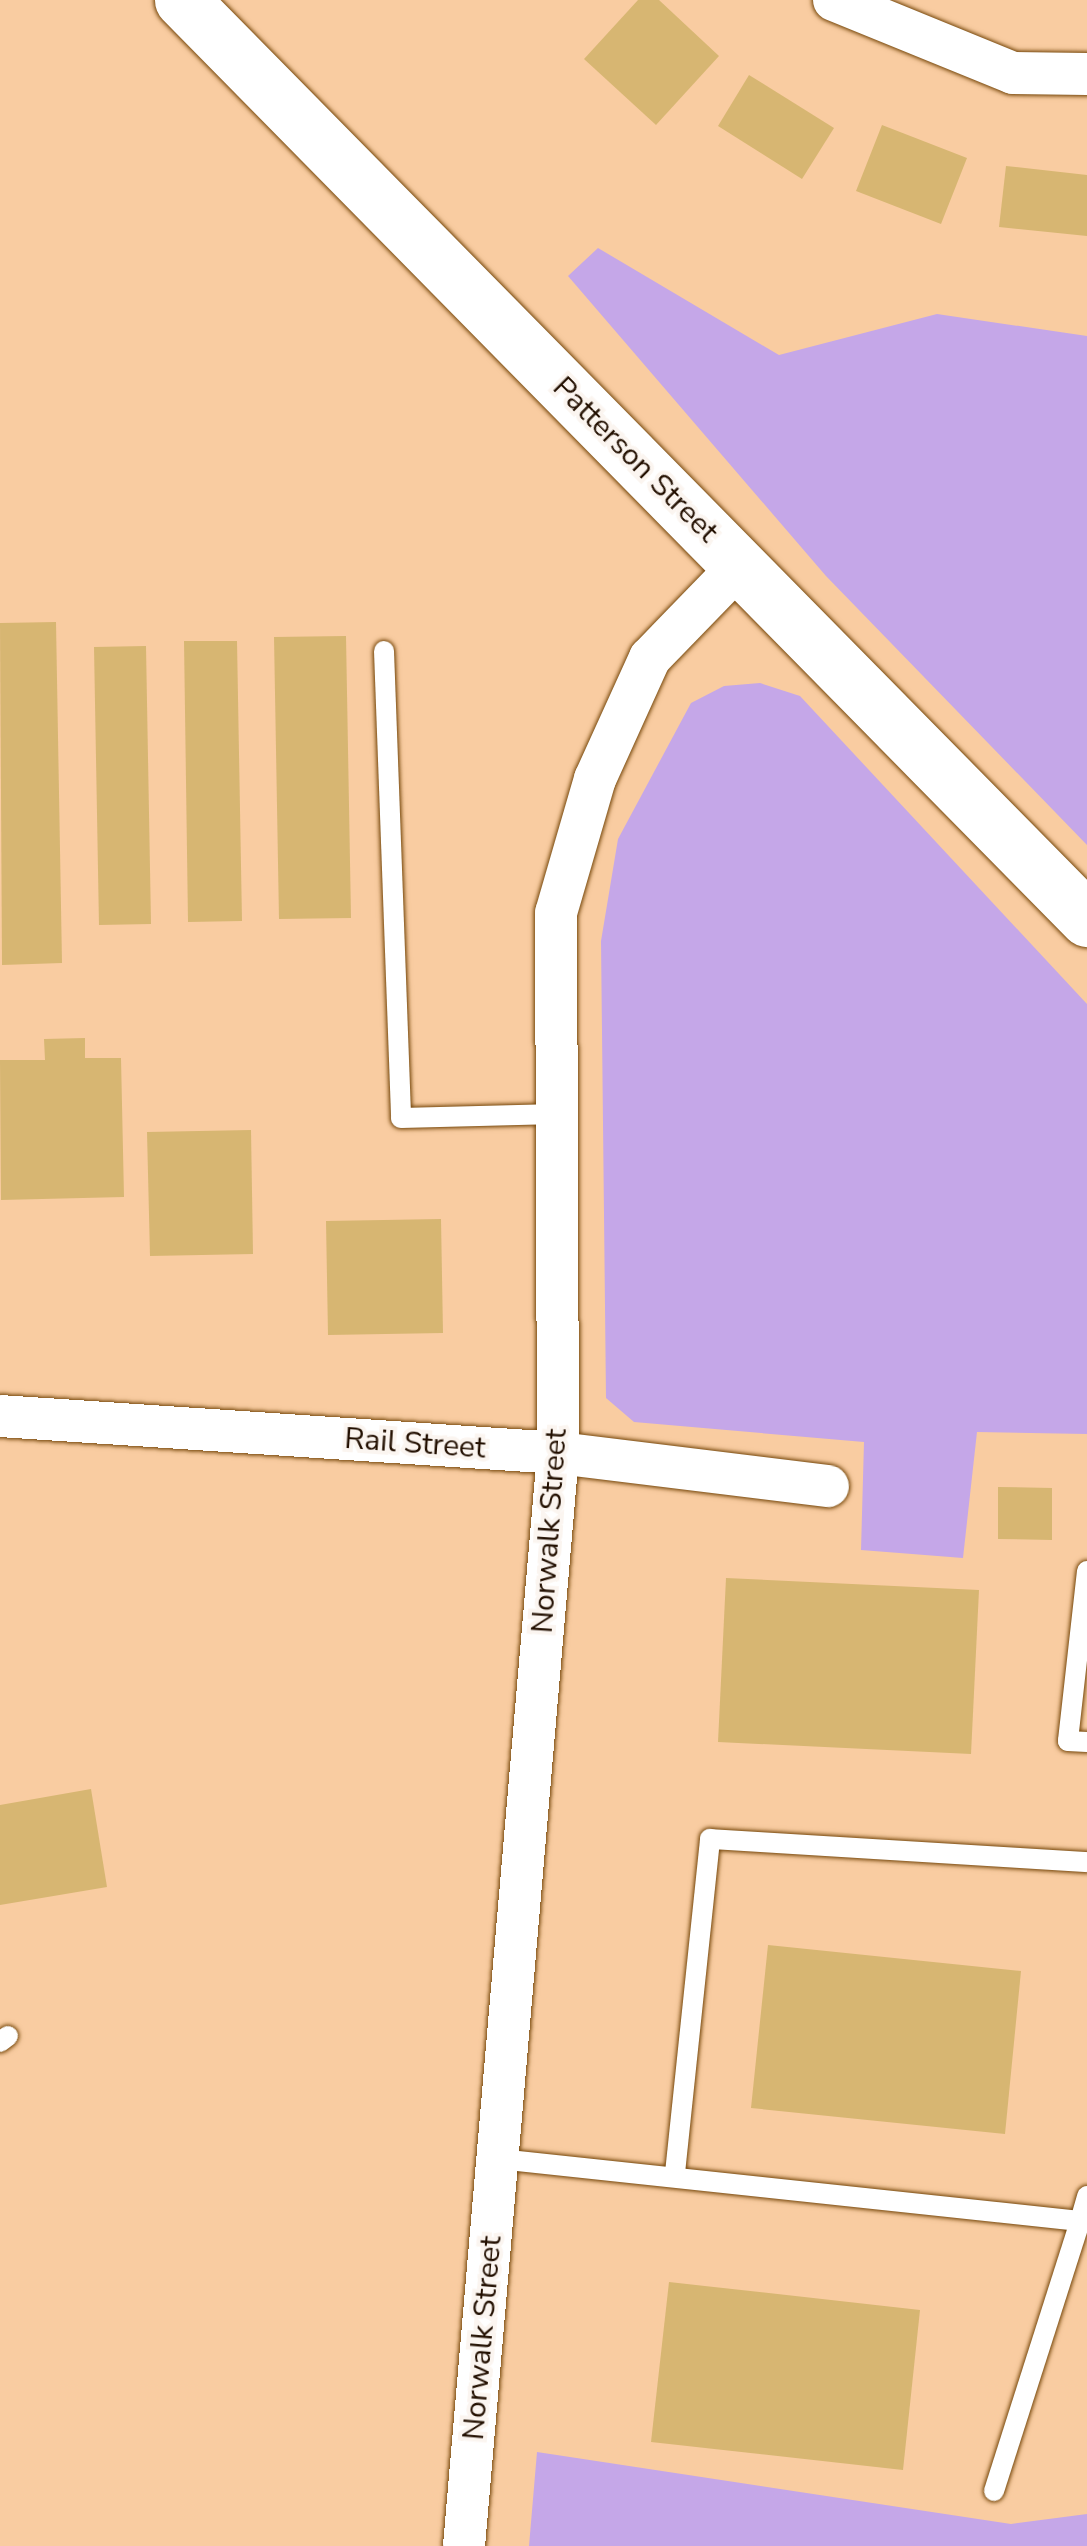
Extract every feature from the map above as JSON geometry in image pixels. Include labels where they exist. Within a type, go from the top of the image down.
[{"type":"main road","name":"Patterson Street","points":[[182,0],[1087,919]]},
{"type":"street","points":[[834,0],[1013,73],[1087,74]]},
{"type":"street","name":"Norwalk Street","points":[[464,2546],[558,1453],[556,913],[595,779],[650,658],[739,566]]},
{"type":"street","name":"Rail Street","points":[[0,1416],[558,1453],[828,1486]]},
{"type":"lane","points":[[384,651],[401,1118],[557,1114]]},
{"type":"lane","points":[[1087,1571],[1068,1741],[1087,1742]]},
{"type":"lane","points":[[675,2173],[710,1839],[1087,1862]]},
{"type":"lane","points":[[499,2159],[675,2173],[1080,2221]]},
{"type":"lane","points":[[994,2491],[1087,2196]]},
{"type":"shaded area","points":[[598,248],[779,355],[937,314],[1087,336],[1087,845],[826,576],[568,276]]},
{"type":"shaded area","points":[[760,683],[800,696],[1087,1004],[1087,1434],[977,1432],[963,1558],[861,1550],[864,1442],[634,1422],[606,1398],[601,941],[618,839],[691,703],[724,686]]},
{"type":"shaded area","points":[[537,2452],[1011,2524],[1087,2514],[1087,2546],[529,2546]]},
{"type":"building","points":[[638,0],[659,0],[719,56],[656,125],[584,59]]},
{"type":"building","points":[[749,75],[834,128],[802,179],[718,126]]},
{"type":"building","points":[[882,125],[967,158],[941,224],[856,191]]},
{"type":"building","points":[[1006,166],[1087,175],[1087,236],[999,227]]},
{"type":"building","points":[[56,622],[62,963],[2,965],[0,623]]},
{"type":"building","points":[[346,636],[351,918],[279,919],[274,637]]},
{"type":"building","points":[[184,641],[237,641],[242,921],[188,922]]},
{"type":"building","points":[[146,646],[151,924],[99,925],[94,647]]},
{"type":"building","points":[[85,1038],[85,1058],[121,1058],[124,1197],[1,1200],[0,1060],[45,1060],[44,1039]]},
{"type":"building","points":[[251,1130],[253,1254],[150,1256],[147,1132]]},
{"type":"building","points":[[441,1219],[443,1333],[328,1335],[326,1221]]},
{"type":"building","points":[[998,1487],[1052,1488],[1052,1540],[998,1539]]},
{"type":"building","points":[[726,1578],[979,1590],[971,1754],[718,1742]]},
{"type":"building","points":[[91,1789],[107,1887],[0,1905],[0,1805]]},
{"type":"building","points":[[768,1945],[1021,1971],[1005,2134],[751,2108]]},
{"type":"building","points":[[669,2282],[920,2310],[903,2470],[651,2442]]}]
